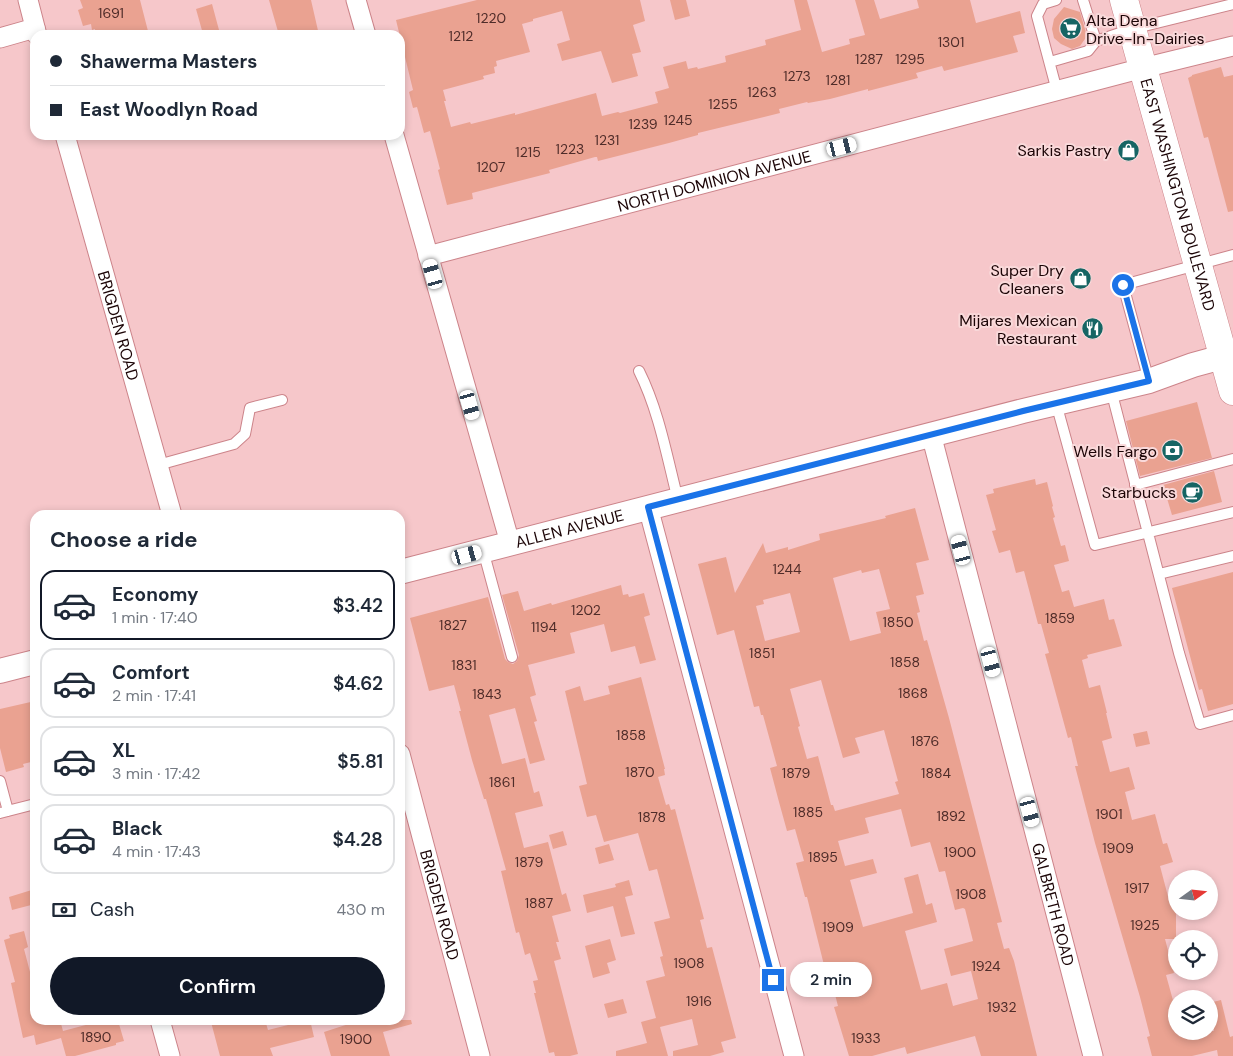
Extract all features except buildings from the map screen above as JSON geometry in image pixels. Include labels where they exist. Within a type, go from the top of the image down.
[{"type":"main road","name":"EAST WASHINGTON BOULEVARD","points":[[1124,0],[1198,265],[1228,355],[1233,391]]},
{"type":"street","points":[[28,0],[36,30]]},
{"type":"street","points":[[356,0],[365,30]]},
{"type":"street","points":[[0,38],[30,33]]},
{"type":"street","name":"NORTH DOMINION AVENUE","points":[[428,256],[1233,46]]},
{"type":"street","name":"BRIGDEN ROAD","points":[[66,140],[171,510]]},
{"type":"street","points":[[395,140],[510,543]]},
{"type":"street","name":"ALLEN AVENUE","points":[[405,571],[931,434],[1149,381],[1228,355]]},
{"type":"street","name":"GALBRETH ROAD","points":[[931,434],[1093,1056]]},
{"type":"street","points":[[648,507],[794,1056]]},
{"type":"street","points":[[0,671],[30,663]]},
{"type":"street","name":"BRIGDEN ROAD","points":[[405,773],[480,1056]]},
{"type":"street","points":[[161,1025],[170,1056]]},
{"type":"lane","points":[[1056,0],[1043,4],[1038,16],[1057,91]]},
{"type":"lane","points":[[1083,0],[1096,41]]},
{"type":"lane","points":[[1050,62],[1088,51],[1096,41],[1132,29],[1233,4]]},
{"type":"lane","points":[[1149,381],[1123,285],[1233,256]]},
{"type":"lane","points":[[639,371],[656,415],[678,500]]},
{"type":"lane","points":[[1111,390],[1179,653],[1200,724],[1233,715]]},
{"type":"lane","points":[[158,465],[234,444],[245,434],[250,408],[282,400]]},
{"type":"lane","points":[[1056,403],[1095,545],[1233,512]]},
{"type":"lane","points":[[1135,485],[1233,459]]},
{"type":"lane","points":[[484,550],[512,657]]},
{"type":"lane","points":[[1159,574],[1233,556]]},
{"type":"lane","points":[[0,781],[4,812],[30,805]]},
{"type":"place","name":"Alta Dena Drive-In-Dairies","points":[[1070,29]]},
{"type":"place","name":"Sarkis Pastry","points":[[1128,150]]},
{"type":"place","name":"Super Dry Cleaners","points":[[1080,279]]},
{"type":"place","name":"Mijares Mexican Restaurant","points":[[1093,329]]},
{"type":"place","name":"Wells Fargo","points":[[1173,451]]},
{"type":"place","name":"Starbucks","points":[[1192,492]]},
{"type":"route","points":[[773,980],[648,507],[1023,411],[1149,381],[1123,285]]}]
